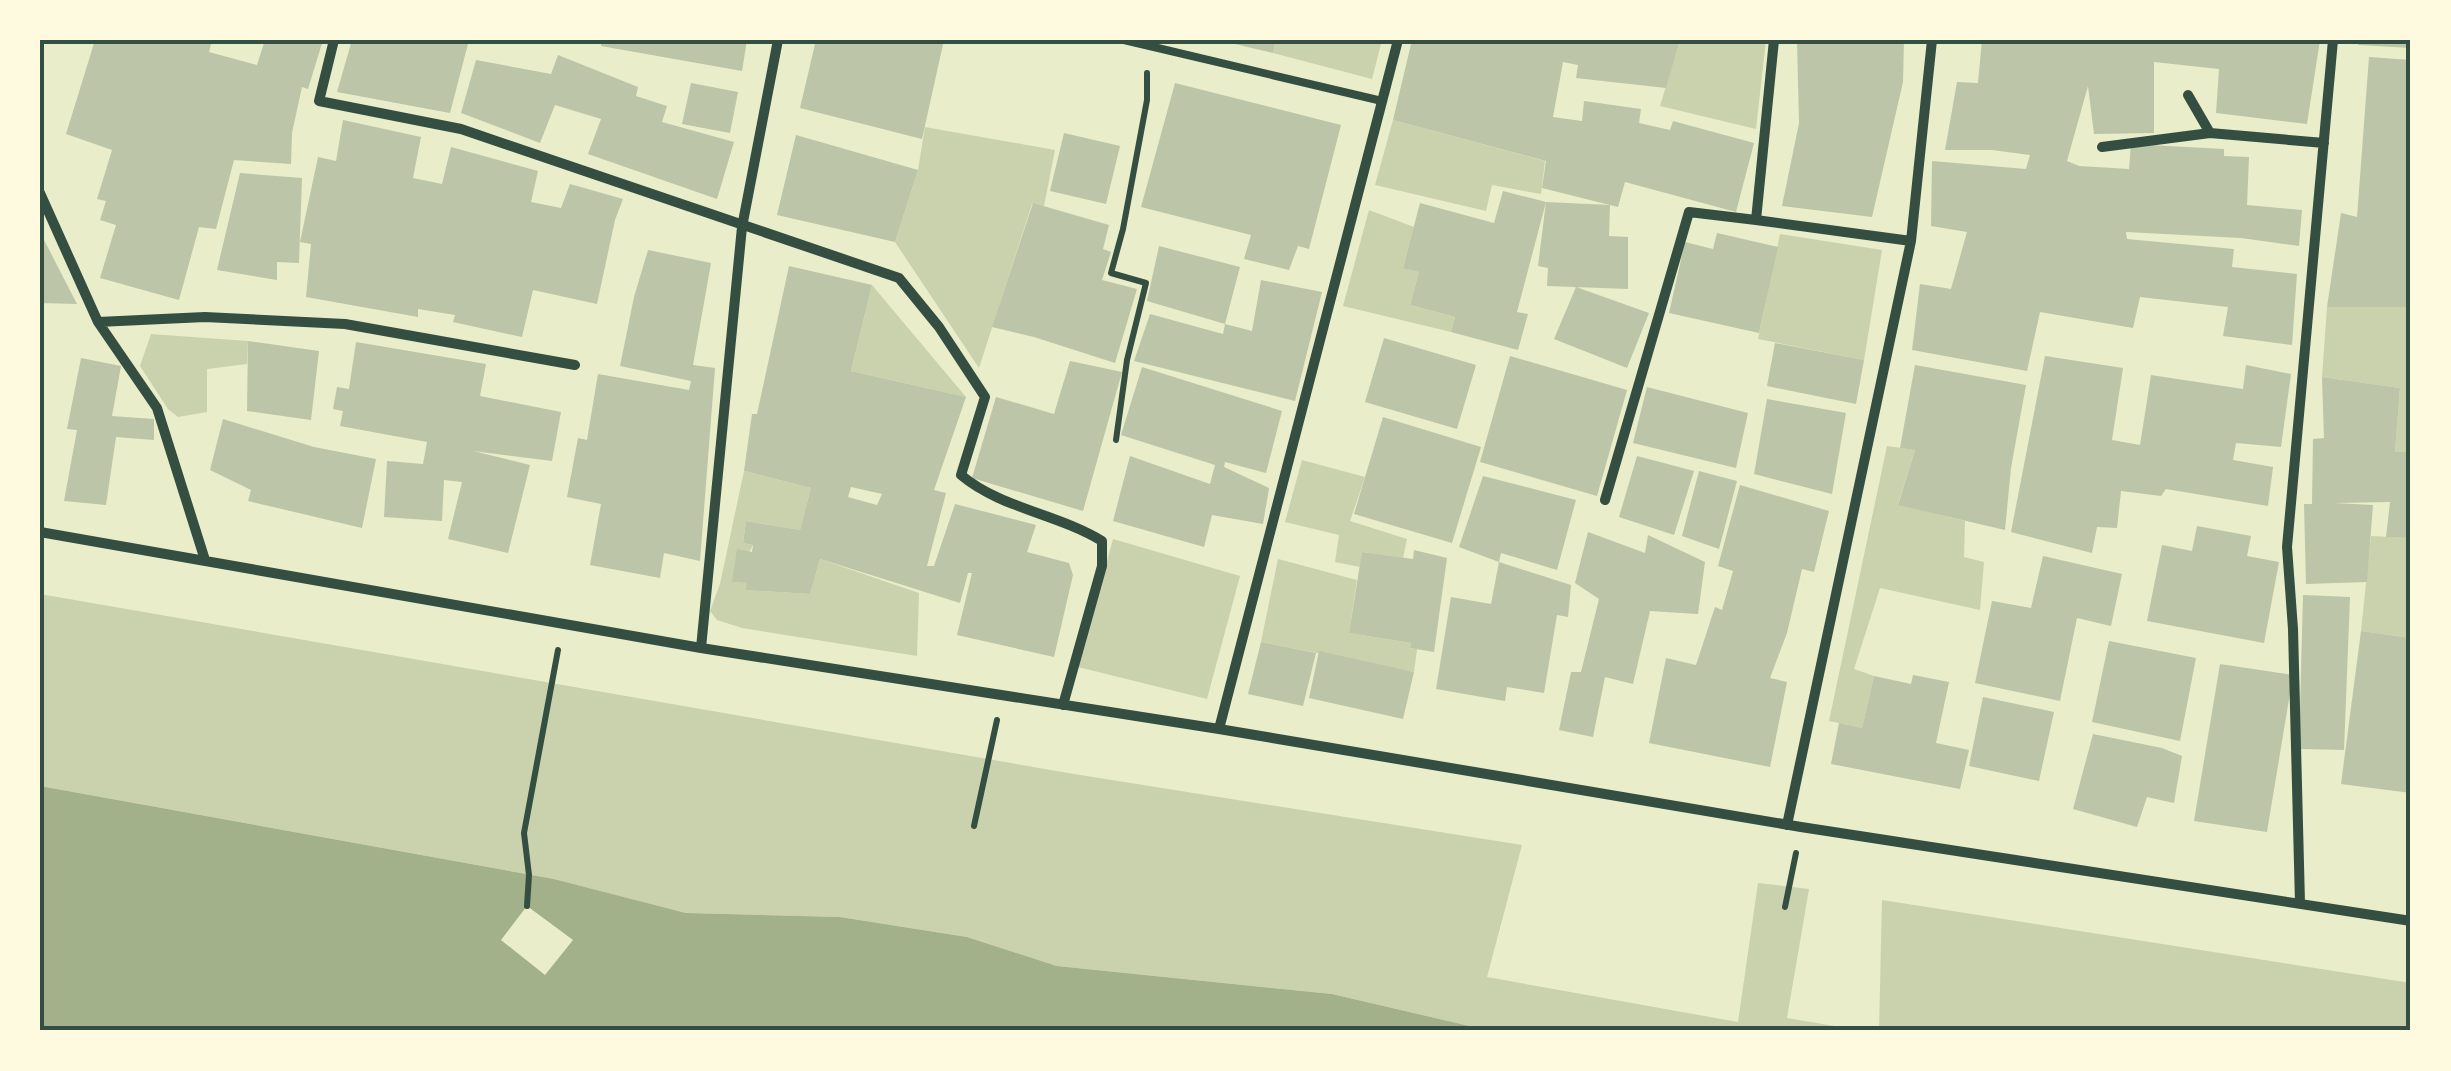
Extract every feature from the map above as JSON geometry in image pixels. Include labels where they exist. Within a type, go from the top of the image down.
[{"type":"street","points":[[334,40],[319,101],[461,129],[899,278],[939,328],[985,397],[961,475],[976,488],[1082,528],[1102,541],[1102,566],[1063,705]]},
{"type":"street","points":[[701,648],[742,227],[778,40]]},
{"type":"street","points":[[1219,730],[1398,40]]},
{"type":"street","points":[[1756,220],[1774,40]]},
{"type":"street","points":[[1787,824],[1911,241],[1932,40]]},
{"type":"street","points":[[2300,903],[2287,547],[2333,40]]},
{"type":"street","points":[[2188,95],[2210,134]]},
{"type":"street","points":[[2102,147],[2210,134],[2324,143]]},
{"type":"street","points":[[40,193],[98,322],[157,408],[206,560]]},
{"type":"street","points":[[1604,500],[1689,212],[1911,241]]},
{"type":"street","points":[[98,322],[205,317],[344,324],[575,364]]},
{"type":"street","points":[[40,532],[701,648],[2411,922]]},
{"type":"lane","points":[[1124,40],[1382,101]]},
{"type":"path","points":[[1116,440],[1126,360],[1146,283],[1111,273],[1147,100],[1147,68]]},
{"type":"path","points":[[526,906],[529,875],[524,833],[563,624]]},
{"type":"path","points":[[974,826],[1003,695]]},
{"type":"path","points":[[1785,906],[1800,827]]},
{"type":"shaded area","points":[[1276,40],[1382,40],[1372,79],[1273,53]]},
{"type":"shaded area","points":[[1680,40],[1766,40],[1756,129],[1660,106]]},
{"type":"shaded area","points":[[1393,120],[1545,161],[1541,194],[1492,185],[1486,211],[1375,185]]},
{"type":"shaded area","points":[[925,127],[1055,150],[1044,206],[1032,204],[979,368],[895,242],[918,170]]},
{"type":"shaded area","points":[[1369,210],[1414,227],[1403,267],[1419,272],[1410,305],[1455,317],[1451,332],[1343,306]]},
{"type":"shaded area","points":[[1780,234],[1882,250],[1864,360],[1758,339]]},
{"type":"shaded area","points":[[872,285],[966,397],[851,371]]},
{"type":"shaded area","points":[[2327,307],[2411,307],[2411,452],[2395,452],[2400,388],[2322,377]]},
{"type":"shaded area","points":[[151,334],[248,341],[247,364],[207,369],[207,412],[178,417],[168,409],[140,366]]},
{"type":"shaded area","points":[[1887,446],[1915,450],[1898,504],[1965,521],[1964,557],[1984,562],[1980,610],[1880,588],[1854,669],[1874,676],[1862,728],[1829,721]]},
{"type":"shaded area","points":[[1302,460],[1365,477],[1350,521],[1407,539],[1403,558],[1362,552],[1360,567],[1335,562],[1339,535],[1285,522]]},
{"type":"shaded area","points":[[744,471],[811,488],[800,530],[746,521],[743,543],[753,545],[733,582],[747,583],[747,590],[810,594],[820,559],[919,593],[917,656],[742,628],[717,620],[710,611],[720,584]]},
{"type":"shaded area","points":[[2371,536],[2411,538],[2411,638],[2361,631]]},
{"type":"shaded area","points":[[1113,539],[1240,576],[1207,699],[1078,667]]},
{"type":"shaded area","points":[[1278,559],[1357,580],[1349,633],[1411,643],[1410,648],[1417,649],[1414,672],[1261,642]]},
{"type":"shaded area","points":[[40,594],[1074,774],[1522,845],[1487,977],[1738,1022],[1758,883],[1809,889],[1787,1018],[1865,1031],[1491,1031],[1332,994],[1057,966],[967,937],[840,917],[686,913],[554,879],[40,786]]},
{"type":"shaded area","points":[[40,786],[554,879],[686,913],[840,917],[967,937],[1057,966],[1332,994],[1491,1031],[40,1031]]},
{"type":"shaded area","points":[[1882,900],[2411,983],[2411,1031],[1879,1031]]},
{"type":"pier","points":[[527,906],[573,940],[545,975],[501,940]]},
{"type":"building","points":[[95,40],[212,40],[209,52],[257,65],[265,40],[323,40],[308,89],[302,87],[292,133],[291,164],[234,160],[216,229],[199,227],[179,300],[100,278],[116,225],[100,220],[106,201],[97,199],[112,150],[66,134]]},
{"type":"building","points":[[352,40],[469,40],[450,113],[337,92]]},
{"type":"building","points":[[602,40],[747,40],[742,71],[601,46]]},
{"type":"building","points":[[816,40],[944,40],[922,139],[800,108]]},
{"type":"building","points":[[1218,40],[1276,40],[1273,53]]},
{"type":"building","points":[[1412,40],[1680,40],[1666,88],[1576,78],[1578,65],[1563,62],[1553,117],[1582,121],[1584,101],[1641,109],[1639,123],[1670,130],[1673,121],[1754,143],[1736,212],[1625,182],[1618,207],[1542,188],[1546,161],[1393,120]]},
{"type":"building","points":[[1797,40],[1904,40],[1903,82],[1872,217],[1782,206],[1799,123]]},
{"type":"building","points":[[1982,40],[2320,40],[2307,124],[2216,113],[2219,69],[2154,62],[2154,133],[2094,134],[2088,86],[2067,161],[2079,166],[2129,169],[2131,144],[2224,149],[2224,156],[2249,157],[2247,205],[2302,210],[2299,246],[2241,238],[2126,232],[2127,239],[2234,249],[2232,267],[2297,274],[2292,345],[2223,336],[2228,307],[2140,297],[2133,328],[2040,312],[2027,371],[1912,350],[1920,284],[1951,289],[1967,232],[1931,226],[1932,161],[2026,169],[2030,155],[1945,150],[1957,82],[1978,83]]},
{"type":"building","points":[[2359,40],[2411,40],[2411,48],[2358,45]]},
{"type":"building","points":[[558,55],[638,87],[636,96],[667,106],[662,122],[734,142],[717,199],[588,154],[601,119],[555,105],[540,143],[461,113],[476,60],[551,74]]},
{"type":"building","points":[[2369,57],[2411,60],[2411,307],[2327,307],[2341,213],[2357,217]]},
{"type":"building","points":[[691,83],[738,92],[730,133],[682,124]]},
{"type":"building","points":[[1175,83],[1341,125],[1309,249],[1298,246],[1289,270],[1244,259],[1251,235],[1141,207]]},
{"type":"building","points":[[343,120],[421,137],[413,178],[442,184],[451,147],[538,171],[531,202],[561,208],[570,184],[623,199],[597,304],[533,290],[522,337],[453,322],[455,315],[418,309],[418,317],[306,297],[311,244],[300,242],[318,157],[336,161]]},
{"type":"building","points":[[1064,133],[1120,146],[1106,204],[1050,191]]},
{"type":"building","points":[[796,135],[918,170],[895,242],[777,215]]},
{"type":"building","points":[[240,173],[302,178],[299,263],[277,262],[277,280],[217,270]]},
{"type":"building","points":[[1503,191],[1546,202],[1517,312],[1528,314],[1518,350],[1451,332],[1455,317],[1410,305],[1419,272],[1403,268],[1420,203],[1494,223]]},
{"type":"building","points":[[1546,202],[1610,205],[1609,236],[1628,237],[1628,289],[1547,286],[1548,268],[1538,266]]},
{"type":"building","points":[[1033,203],[1109,225],[1103,249],[1111,252],[1102,280],[1137,289],[1115,363],[992,327]]},
{"type":"building","points":[[40,232],[77,304],[40,303]]},
{"type":"building","points":[[1717,233],[1778,247],[1759,333],[1669,313],[1685,242],[1713,249]]},
{"type":"building","points":[[1159,246],[1240,267],[1225,324],[1147,301]]},
{"type":"building","points":[[648,250],[711,263],[693,365],[715,368],[700,561],[664,553],[660,578],[590,565],[601,504],[567,497],[578,438],[587,440],[598,374],[689,390],[691,381],[620,366]]},
{"type":"building","points":[[789,266],[872,285],[851,371],[966,397],[934,490],[946,493],[927,566],[934,566],[955,504],[1036,525],[1027,552],[1069,563],[1073,575],[1054,657],[957,635],[972,573],[968,573],[960,603],[820,559],[810,594],[746,590],[747,583],[732,582],[737,549],[752,552],[753,545],[743,543],[746,521],[800,530],[811,488],[744,471],[752,414],[757,414]],"holes":[[[851,487],[882,494],[877,505],[848,497]]]},
{"type":"building","points":[[1261,280],[1322,292],[1295,401],[1134,361],[1150,314],[1223,334],[1225,324],[1252,331]]},
{"type":"building","points":[[1576,287],[1649,313],[1627,368],[1554,339]]},
{"type":"building","points":[[1384,338],[1476,365],[1457,429],[1365,402]]},
{"type":"building","points":[[248,341],[319,351],[311,420],[247,411]]},
{"type":"building","points":[[356,342],[486,364],[480,396],[561,412],[552,461],[473,451],[530,465],[508,553],[448,539],[462,482],[444,480],[442,521],[384,517],[387,461],[423,464],[427,442],[340,426],[343,411],[333,409],[337,387],[349,389]]},
{"type":"building","points":[[1775,343],[1864,360],[1856,404],[1767,386]]},
{"type":"building","points":[[1510,356],[1627,390],[1597,496],[1480,462]]},
{"type":"building","points":[[2045,356],[2123,368],[2112,440],[2140,445],[2151,375],[2243,389],[2246,365],[2291,374],[2281,447],[2236,443],[2233,460],[2273,467],[2268,506],[2166,489],[2161,496],[2121,491],[2117,528],[2097,527],[2092,553],[2011,532]]},
{"type":"building","points":[[81,358],[121,366],[112,416],[154,419],[154,440],[116,437],[106,505],[64,501],[77,430],[67,429]]},
{"type":"building","points":[[1070,361],[1122,372],[1083,511],[972,478],[996,397],[1054,414]]},
{"type":"building","points":[[1915,365],[2026,385],[2005,530],[1898,505],[1915,450],[1900,448]]},
{"type":"building","points":[[1142,367],[1282,411],[1266,473],[1225,462],[1224,467],[1269,488],[1263,524],[1212,515],[1204,547],[1113,521],[1130,456],[1210,484],[1215,465],[1121,435]]},
{"type":"building","points":[[2322,377],[2400,388],[2395,452],[2411,452],[2411,538],[2386,537],[2390,502],[2334,503],[2373,505],[2367,582],[2306,584],[2304,504],[2312,504],[2313,439],[2324,438]]},
{"type":"building","points":[[1647,387],[1748,413],[1736,468],[1633,443]]},
{"type":"building","points":[[1767,399],[1846,413],[1832,494],[1754,474]]},
{"type":"building","points":[[1383,417],[1481,447],[1452,543],[1354,514]]},
{"type":"building","points":[[223,419],[314,447],[376,459],[362,528],[248,501],[251,490],[210,470]]},
{"type":"building","points":[[1637,456],[1694,471],[1674,535],[1619,517]]},
{"type":"building","points":[[1699,471],[1737,481],[1719,549],[1682,536]]},
{"type":"building","points":[[1483,476],[1576,500],[1557,570],[1501,553],[1499,562],[1459,547]]},
{"type":"building","points":[[1740,485],[1829,511],[1814,572],[1802,569],[1787,633],[1770,678],[1787,682],[1770,767],[1649,743],[1666,658],[1696,665],[1715,607],[1722,610],[1733,571],[1718,566]]},
{"type":"building","points":[[2197,526],[2251,536],[2247,556],[2279,562],[2264,643],[2147,621],[2162,545],[2192,551]]},
{"type":"building","points":[[1588,532],[1645,553],[1648,535],[1705,562],[1698,614],[1650,611],[1633,684],[1605,677],[1593,737],[1559,730],[1571,672],[1581,672],[1599,599],[1575,583]]},
{"type":"building","points":[[1414,550],[1447,558],[1434,652],[1410,648],[1411,643],[1349,633],[1362,552],[1413,559]]},
{"type":"building","points":[[2043,556],[2122,574],[2111,626],[2077,618],[2060,701],[1975,683],[1992,601],[2031,608]]},
{"type":"building","points":[[1499,562],[1571,585],[1568,617],[1557,615],[1544,693],[1507,687],[1505,701],[1436,689],[1451,597],[1491,604]]},
{"type":"building","points":[[2303,595],[2350,597],[2344,750],[2299,749]]},
{"type":"building","points":[[2361,631],[2411,638],[2411,793],[2341,784]]},
{"type":"building","points":[[2109,641],[2196,658],[2180,741],[2092,722]]},
{"type":"building","points":[[1261,642],[1316,653],[1303,706],[1248,694]]},
{"type":"building","points":[[1319,651],[1414,672],[1403,719],[1309,698]]},
{"type":"building","points":[[2220,664],[2293,675],[2267,832],[2194,821]]},
{"type":"building","points":[[1913,675],[1949,682],[1936,743],[1969,750],[1960,789],[1831,764],[1839,723],[1862,728],[1874,676],[1911,684]]},
{"type":"building","points":[[1983,697],[2054,712],[2039,781],[1969,766]]},
{"type":"building","points":[[2093,734],[2182,756],[2174,803],[2147,797],[2137,827],[2073,809]]}]
